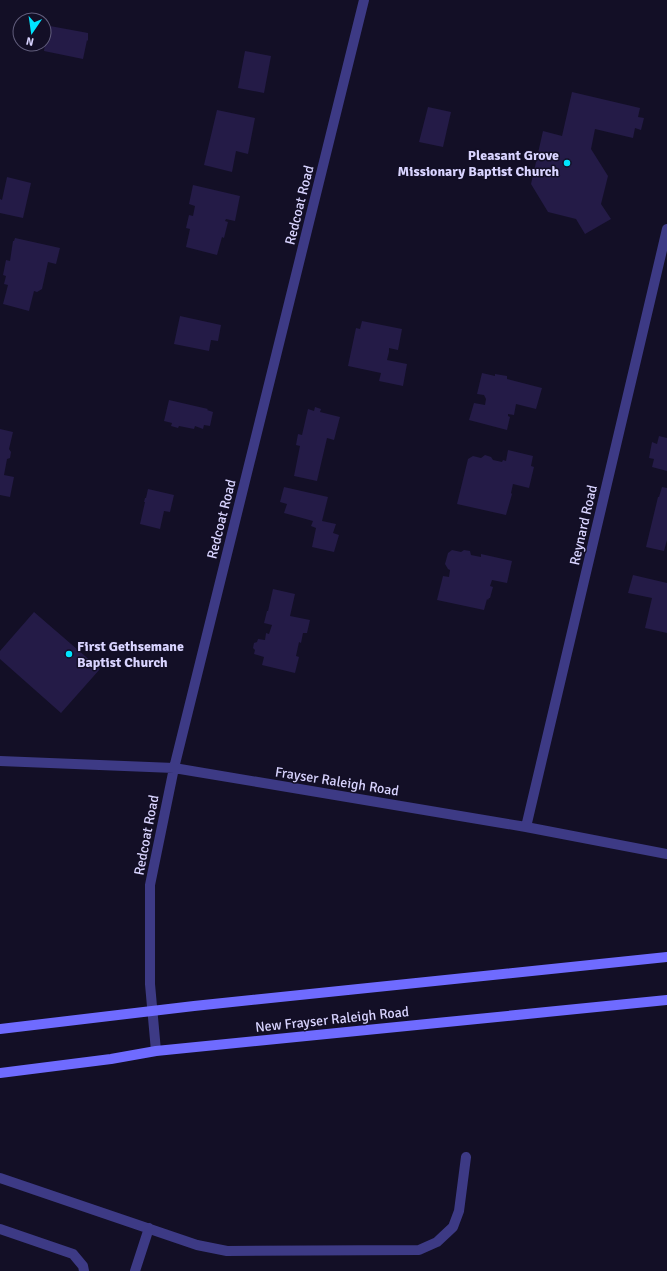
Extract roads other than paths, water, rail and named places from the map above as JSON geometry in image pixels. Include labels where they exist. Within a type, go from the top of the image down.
[{"type":"main road","name":"New Frayser Raleigh Road","points":[[0,1029],[194,1006],[667,957]]},
{"type":"main road","name":"New Frayser Raleigh Road","points":[[0,1073],[112,1059],[156,1051],[667,1000]]},
{"type":"street","name":"Redcoat Road","points":[[156,1051],[150,984],[150,885],[174,768],[364,0]]},
{"type":"street","name":"Reynard Road","points":[[526,827],[667,230]]},
{"type":"street","name":"Frayser Raleigh Road","points":[[0,761],[174,768],[526,827],[667,854]]},
{"type":"street","points":[[0,1178],[198,1245],[227,1251],[419,1250],[437,1242],[453,1227],[459,1212],[466,1157]]},
{"type":"street","points":[[136,1271],[149,1228]]},
{"type":"street","points":[[0,1229],[73,1254],[83,1266],[84,1271]]},
{"type":"place","name":"Pleasant Grove Missionary Baptist Church","points":[[567,163]]},
{"type":"place","name":"First Gethsemane Baptist Church","points":[[69,654]]}]
